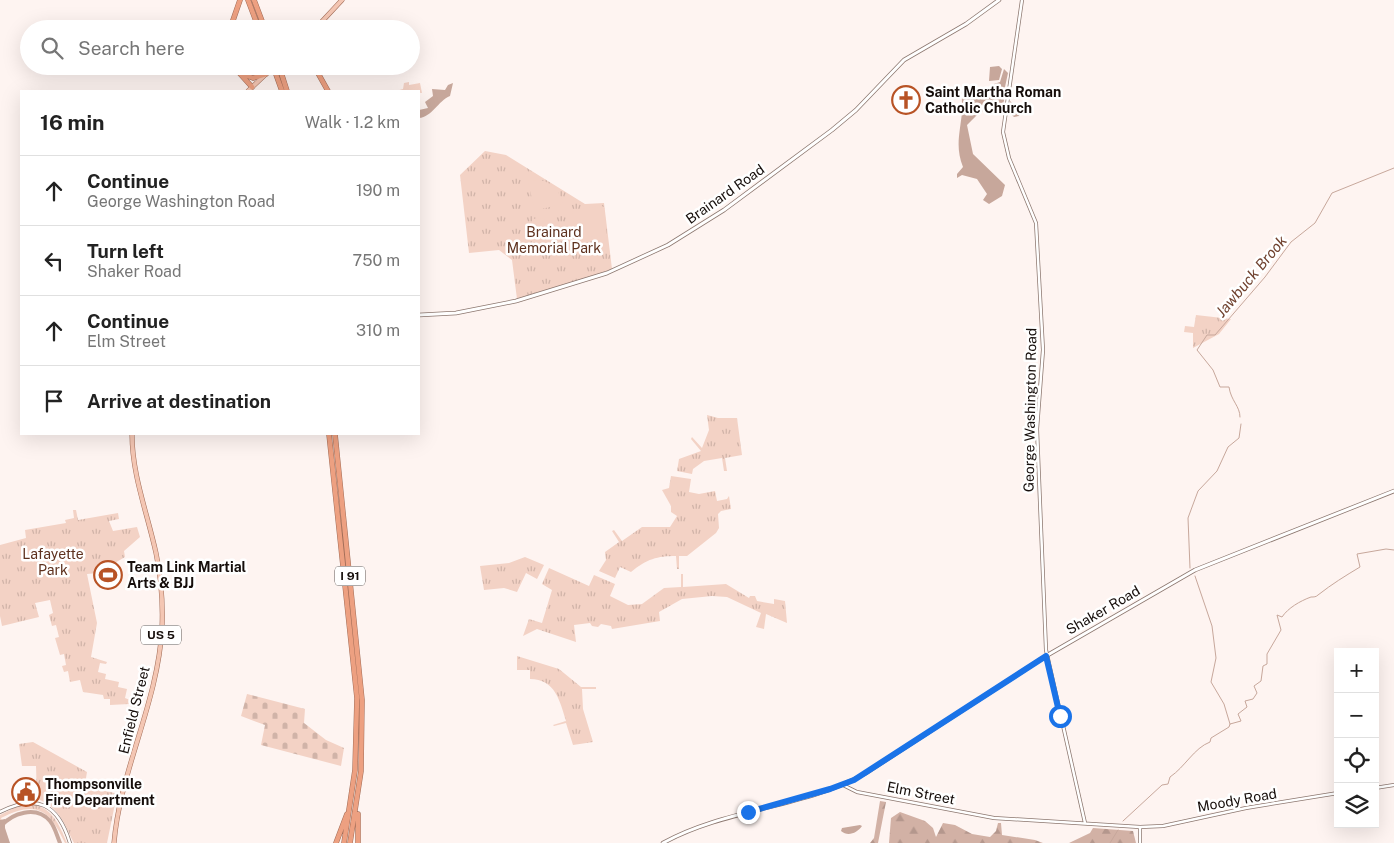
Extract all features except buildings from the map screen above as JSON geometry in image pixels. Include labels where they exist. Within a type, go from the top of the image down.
[{"type":"highway","points":[[233,20],[240,0]]},
{"type":"highway","points":[[248,0],[256,20]]},
{"type":"highway","points":[[254,0],[262,20]]},
{"type":"highway","points":[[242,75],[252,87]]},
{"type":"highway","points":[[243,75],[252,87]]},
{"type":"highway","points":[[245,75],[253,78],[261,75]]},
{"type":"highway","points":[[277,75],[282,90]]},
{"type":"highway","points":[[282,75],[288,90]]},
{"type":"highway","points":[[321,75],[329,90]]},
{"type":"highway","name":"I 91","points":[[329,435],[356,683],[357,735],[351,807],[344,843]]},
{"type":"highway","name":"I 91","points":[[334,435],[362,687],[362,746],[358,794],[350,843]]},
{"type":"highway","points":[[358,794],[358,843]]},
{"type":"highway","points":[[336,843],[351,807]]},
{"type":"main road","points":[[323,20],[342,0]]},
{"type":"main road","name":"Brainard Road","points":[[420,315],[472,310],[516,301],[607,273],[668,245],[724,210],[838,125],[856,110],[904,60],[966,24],[999,0]]},
{"type":"main road","points":[[249,90],[265,75]]},
{"type":"main road","name":"Enfield Street","points":[[114,843],[119,809],[153,687],[162,629],[158,564],[136,478],[132,435]]},
{"type":"main road","name":"Shaker Road","points":[[843,785],[866,773],[1046,656],[1208,564],[1394,491]]},
{"type":"main road","points":[[663,843],[706,824],[843,785]]},
{"type":"street","name":"George Washington Road","points":[[1022,0],[1004,132],[1006,149],[1032,210],[1037,231],[1043,350],[1037,429],[1046,656],[1085,823]]},
{"type":"street","name":"Elm Street","points":[[843,785],[858,792],[984,816],[1140,827]]},
{"type":"street","points":[[1379,787],[1394,785]]},
{"type":"street","name":"Moody Road","points":[[1140,827],[1163,826],[1246,808],[1334,794]]},
{"type":"street","points":[[0,812],[23,802],[44,805],[56,813],[71,842]]},
{"type":"street","points":[[1140,827],[1140,843]]},
{"type":"green space","points":[[409,82],[409,85],[420,83],[422,93],[420,93],[420,90],[400,90],[403,89],[404,83]]},
{"type":"green space","name":"Brainard Memorial Park","points":[[485,151],[506,155],[585,204],[604,203],[612,269],[573,284],[517,299],[512,260],[499,250],[469,253],[460,175]]},
{"type":"green space","points":[[540,180],[549,183],[555,188],[563,204],[537,210],[534,208],[528,181]]},
{"type":"green space","points":[[604,207],[607,237],[600,238],[588,235],[579,228],[572,210]]},
{"type":"green space","points":[[540,218],[554,223],[559,232],[539,240],[532,219]]},
{"type":"green space","points":[[1196,315],[1231,319],[1219,334],[1193,348],[1193,333],[1184,332],[1185,326],[1194,327]]},
{"type":"green space","points":[[707,415],[718,418],[737,418],[742,455],[725,458],[727,471],[724,471],[722,458],[704,461],[693,469],[692,474],[677,471],[679,459],[701,451],[691,439],[692,437],[702,448],[709,430]]},
{"type":"green space","points":[[671,476],[691,479],[689,492],[699,494],[715,491],[717,501],[727,499],[729,496],[731,509],[721,511],[718,514],[719,528],[716,533],[687,556],[679,556],[679,569],[677,569],[676,556],[669,556],[647,561],[631,572],[620,567],[615,578],[599,571],[606,560],[605,552],[619,542],[612,531],[614,530],[622,541],[642,527],[670,527],[677,516],[671,512],[671,506],[662,490],[669,488]]},
{"type":"green space","name":"Lafayette Park","points":[[73,510],[76,510],[78,520],[118,513],[119,519],[109,521],[113,531],[137,527],[140,537],[124,551],[125,557],[98,573],[87,574],[97,623],[91,657],[107,662],[106,664],[100,663],[98,672],[106,674],[105,679],[119,682],[118,687],[127,689],[125,698],[130,700],[129,704],[110,705],[110,699],[104,699],[103,695],[83,692],[80,680],[70,682],[68,671],[64,672],[62,666],[66,665],[64,654],[60,655],[55,638],[59,637],[56,625],[52,626],[49,615],[53,613],[50,600],[35,603],[39,617],[2,626],[0,616],[0,545],[26,538],[25,530],[66,523],[65,520],[74,518]]},
{"type":"green space","points":[[525,557],[544,565],[537,579],[526,573],[517,592],[504,588],[484,590],[480,566],[509,563]]},
{"type":"green space","points":[[549,568],[589,586],[594,575],[615,584],[610,596],[628,605],[642,604],[664,588],[681,587],[681,574],[683,574],[683,587],[726,584],[749,598],[750,596],[755,596],[757,601],[774,604],[774,599],[785,601],[787,623],[766,614],[764,629],[756,627],[761,613],[727,597],[712,596],[682,599],[659,612],[660,621],[612,629],[611,626],[601,624],[598,627],[592,626],[590,623],[574,625],[576,642],[537,629],[523,636],[529,619],[542,623],[552,590],[542,584]]},
{"type":"green space","points":[[517,656],[559,669],[581,687],[596,687],[596,689],[582,689],[583,709],[593,742],[573,745],[566,723],[553,725],[566,721],[559,699],[551,687],[538,680],[530,679],[530,670],[517,670]]},
{"type":"green space","points":[[247,694],[305,709],[304,723],[326,740],[344,748],[341,766],[261,745],[265,725],[241,716]]},
{"type":"green space","points":[[33,742],[87,772],[85,784],[117,794],[107,843],[74,843],[56,811],[45,802],[37,799],[36,766],[22,766],[19,744]]},
{"type":"green space","points":[[880,801],[886,802],[878,843],[870,843],[874,838]]},
{"type":"green space","points":[[29,804],[44,808],[54,817],[67,843],[65,843],[47,815],[32,809],[1,818],[9,843],[0,843],[0,815],[16,807]]},
{"type":"green space","points":[[900,812],[925,821],[933,828],[936,837],[943,823],[955,825],[972,834],[990,837],[996,831],[998,823],[1001,823],[1002,835],[1043,843],[889,843],[891,818]]},
{"type":"green space","points":[[1093,828],[1133,831],[1136,843],[1069,843],[1090,833]]},
{"type":"shaded area","points":[[999,66],[1002,69],[999,80],[989,81],[990,67]]},
{"type":"shaded area","points":[[1004,69],[1008,73],[1005,87],[1003,89],[991,85],[1000,82]]},
{"type":"shaded area","points":[[453,83],[450,96],[428,115],[420,118],[420,110],[428,108],[425,102],[433,96],[432,89],[445,90],[448,85]]},
{"type":"shaded area","points":[[984,89],[1000,93],[1004,100],[1003,105],[980,112],[967,125],[973,154],[1005,185],[1002,196],[989,204],[983,200],[987,194],[977,179],[962,175],[957,178],[957,174],[963,167],[959,153],[959,133],[963,95],[964,93]]},
{"type":"shaded area","points":[[1010,101],[1021,111],[1019,116],[1014,117],[1008,111]]},
{"type":"shaded area","points":[[5,819],[5,828],[10,843],[0,843],[0,820]]},
{"type":"shaded area","points":[[862,826],[852,833],[847,834],[841,831],[842,828]]},
{"type":"waterway","name":"Jawbuck Brook","points":[[1240,417],[1229,387],[1220,387],[1213,370],[1197,350],[1207,335],[1215,335],[1265,277],[1291,242],[1315,223],[1332,193],[1394,168]]},
{"type":"waterway","name":"Jawbuck Brook","points":[[1190,568],[1188,518],[1198,491],[1217,471],[1228,447],[1239,438],[1241,424]]},
{"type":"waterway","points":[[1123,821],[1162,785],[1168,784],[1170,777],[1194,753],[1210,742],[1211,738],[1229,727],[1230,724],[1241,721],[1238,714],[1247,707],[1245,701],[1253,699],[1257,693],[1254,686],[1261,681],[1263,666],[1267,664],[1267,654],[1281,630],[1277,615],[1282,617],[1295,605],[1316,596],[1360,567],[1357,554],[1386,549],[1394,550]]},
{"type":"waterway","name":"Jawbuck Brook","points":[[1195,576],[1212,626],[1216,658],[1211,682],[1224,704],[1230,724]]},
{"type":"waterway","points":[[0,827],[17,815],[31,812],[38,813],[50,821],[60,843]]},
{"type":"waterway","points":[[1110,843],[1118,830]]},
{"type":"place","name":"Saint Martha Roman Catholic Church","points":[[906,100]]},
{"type":"place","name":"Team Link Martial Arts & BJJ","points":[[108,575]]},
{"type":"place","name":"Thompsonville Fire Department","points":[[26,792]]},
{"type":"route","points":[[748,812],[830,789],[854,780],[1046,656],[1060,716]]}]
